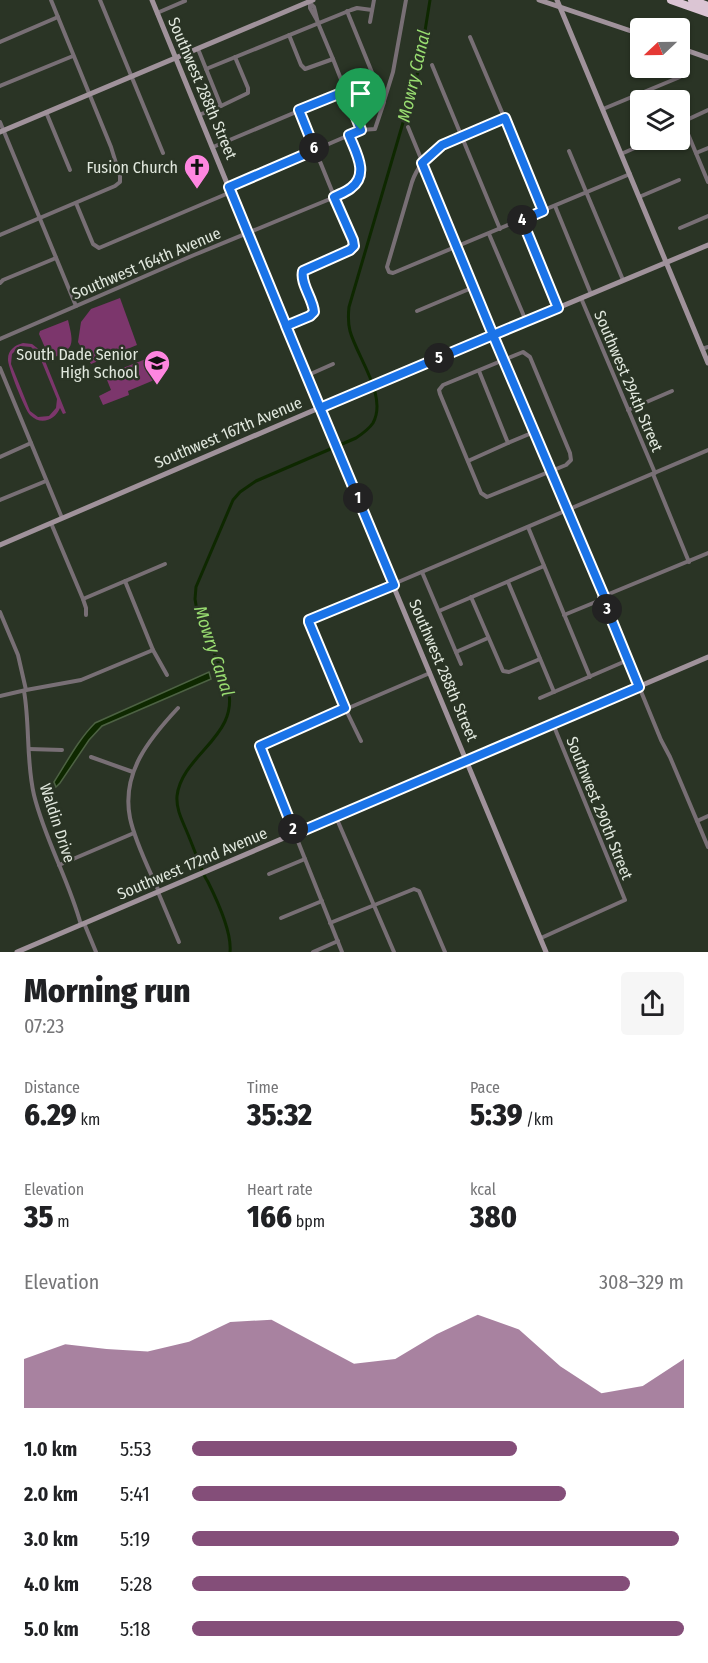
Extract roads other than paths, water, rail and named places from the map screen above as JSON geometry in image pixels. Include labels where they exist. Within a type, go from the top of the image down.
[{"type":"highway","points":[[671,0],[690,3],[706,10]]},
{"type":"street","points":[[0,235],[120,182],[111,147],[51,0]]},
{"type":"street","points":[[100,0],[163,153]]},
{"type":"street","name":"Southwest 288th Street","points":[[152,0],[546,952]]},
{"type":"street","points":[[370,22],[374,0]]},
{"type":"street","points":[[76,203],[93,244],[97,248],[349,135],[377,127],[393,72],[406,0]]},
{"type":"street","points":[[539,0],[630,31]]},
{"type":"street","points":[[557,0],[666,262],[705,348],[708,363]]},
{"type":"street","points":[[157,13],[185,1]]},
{"type":"street","points":[[2,131],[311,1],[361,130]]},
{"type":"street","points":[[206,69],[347,11],[357,8],[372,10]]},
{"type":"street","points":[[347,11],[384,102]]},
{"type":"street","points":[[571,31],[571,19],[578,13]]},
{"type":"street","points":[[0,42],[58,17]]},
{"type":"street","points":[[289,35],[301,65],[305,69],[333,59]]},
{"type":"street","points":[[470,37],[543,211]]},
{"type":"street","points":[[198,49],[221,106]]},
{"type":"street","points":[[690,52],[708,58]]},
{"type":"street","points":[[0,86],[73,56]]},
{"type":"street","points":[[199,115],[248,93],[235,57]]},
{"type":"street","points":[[432,65],[500,229]]},
{"type":"street","points":[[603,109],[678,78]]},
{"type":"street","points":[[379,89],[388,88]]},
{"type":"street","points":[[213,147],[346,91]]},
{"type":"street","points":[[286,326],[313,313],[314,307],[303,280],[302,273],[306,268],[350,250],[354,246],[299,110]]},
{"type":"street","points":[[690,119],[708,110]]},
{"type":"street","points":[[46,112],[70,170]]},
{"type":"street","points":[[505,118],[442,145],[422,163],[411,182],[387,267],[389,272],[393,273],[489,234],[630,174]]},
{"type":"street","points":[[0,122],[76,306]]},
{"type":"street","points":[[408,127],[661,740],[708,847]]},
{"type":"street","name":"Southwest 164th Avenue","points":[[0,339],[334,197],[352,187],[357,182],[360,173],[360,162],[349,135]]},
{"type":"street","points":[[690,141],[708,182]]},
{"type":"street","points":[[696,153],[708,148]]},
{"type":"street","points":[[621,154],[630,150]]},
{"type":"street","points":[[569,151],[623,280]]},
{"type":"street","points":[[639,196],[680,180]]},
{"type":"street","points":[[555,206],[591,294]]},
{"type":"street","points":[[681,228],[708,216]]},
{"type":"street","points":[[522,220],[558,308]]},
{"type":"street","points":[[489,234],[526,321]]},
{"type":"street","name":"Southwest 167th Avenue","points":[[0,545],[375,384],[708,245]]},
{"type":"street","points":[[0,283],[56,258]]},
{"type":"street","points":[[417,311],[474,287]]},
{"type":"street","name":"Southwest 294th Street","points":[[581,298],[689,562]]},
{"type":"street","points":[[521,353],[528,355],[566,443],[571,456],[570,462],[487,497],[481,493],[439,392],[443,385],[479,371],[521,353]]},
{"type":"street","points":[[306,376],[333,364]]},
{"type":"street","points":[[0,368],[62,518]]},
{"type":"street","points":[[479,371],[508,443]]},
{"type":"street","points":[[628,410],[672,392]]},
{"type":"street","points":[[468,461],[534,432]]},
{"type":"street","points":[[0,457],[31,443]]},
{"type":"street","points":[[361,741],[309,625],[309,620],[708,450]]},
{"type":"street","points":[[0,500],[46,480]]},
{"type":"street","points":[[51,523],[83,599],[86,615]]},
{"type":"street","points":[[528,527],[590,677]]},
{"type":"street","points":[[564,615],[708,553]]},
{"type":"street","points":[[83,599],[165,564]]},
{"type":"street","points":[[439,611],[544,566]]},
{"type":"street","points":[[422,572],[461,664]]},
{"type":"street","points":[[124,581],[153,650],[167,675]]},
{"type":"street","points":[[508,582],[554,692]]},
{"type":"street","points":[[471,597],[504,672],[510,672],[540,659]]},
{"type":"street","name":"Waldin Drive","points":[[0,612],[18,655],[25,690],[29,761],[34,796],[49,841],[82,924],[96,952]]},
{"type":"street","points":[[456,652],[488,638]]},
{"type":"street","points":[[0,696],[81,680],[153,650]]},
{"type":"street","name":"Southwest 172nd Avenue","points":[[17,952],[708,657]]},
{"type":"street","points":[[540,698],[628,660]]},
{"type":"street","points":[[342,952],[260,746],[431,673]]},
{"type":"street","points":[[178,708],[143,750],[133,772],[128,802],[134,832],[179,942]]},
{"type":"street","name":"Southwest 290th Street","points":[[541,938],[625,900],[553,724]]},
{"type":"street","points":[[29,749],[62,750]]},
{"type":"street","points":[[91,757],[133,772]]},
{"type":"street","points":[[697,821],[708,816]]},
{"type":"street","points":[[336,817],[394,952]]},
{"type":"street","points":[[59,865],[134,832]]},
{"type":"street","points":[[269,874],[305,859]]},
{"type":"street","points":[[330,923],[414,889],[419,891],[445,952]]},
{"type":"street","points":[[281,918],[322,901]]},
{"type":"street","points":[[314,952],[338,941]]},
{"type":"waterway","name":"Mowry Canal","points":[[230,952],[229,936],[223,917],[203,873],[177,801],[181,781],[220,731],[227,717],[230,702],[227,684],[197,611],[196,587],[233,500],[240,492],[256,481],[356,438],[373,423],[377,412],[377,401],[370,377],[350,331],[349,307],[419,68],[430,0]]},
{"type":"place","name":"Fusion Church","points":[[197,190]]},
{"type":"place","name":"South Dade Senior High School","points":[[157,386]]}]
